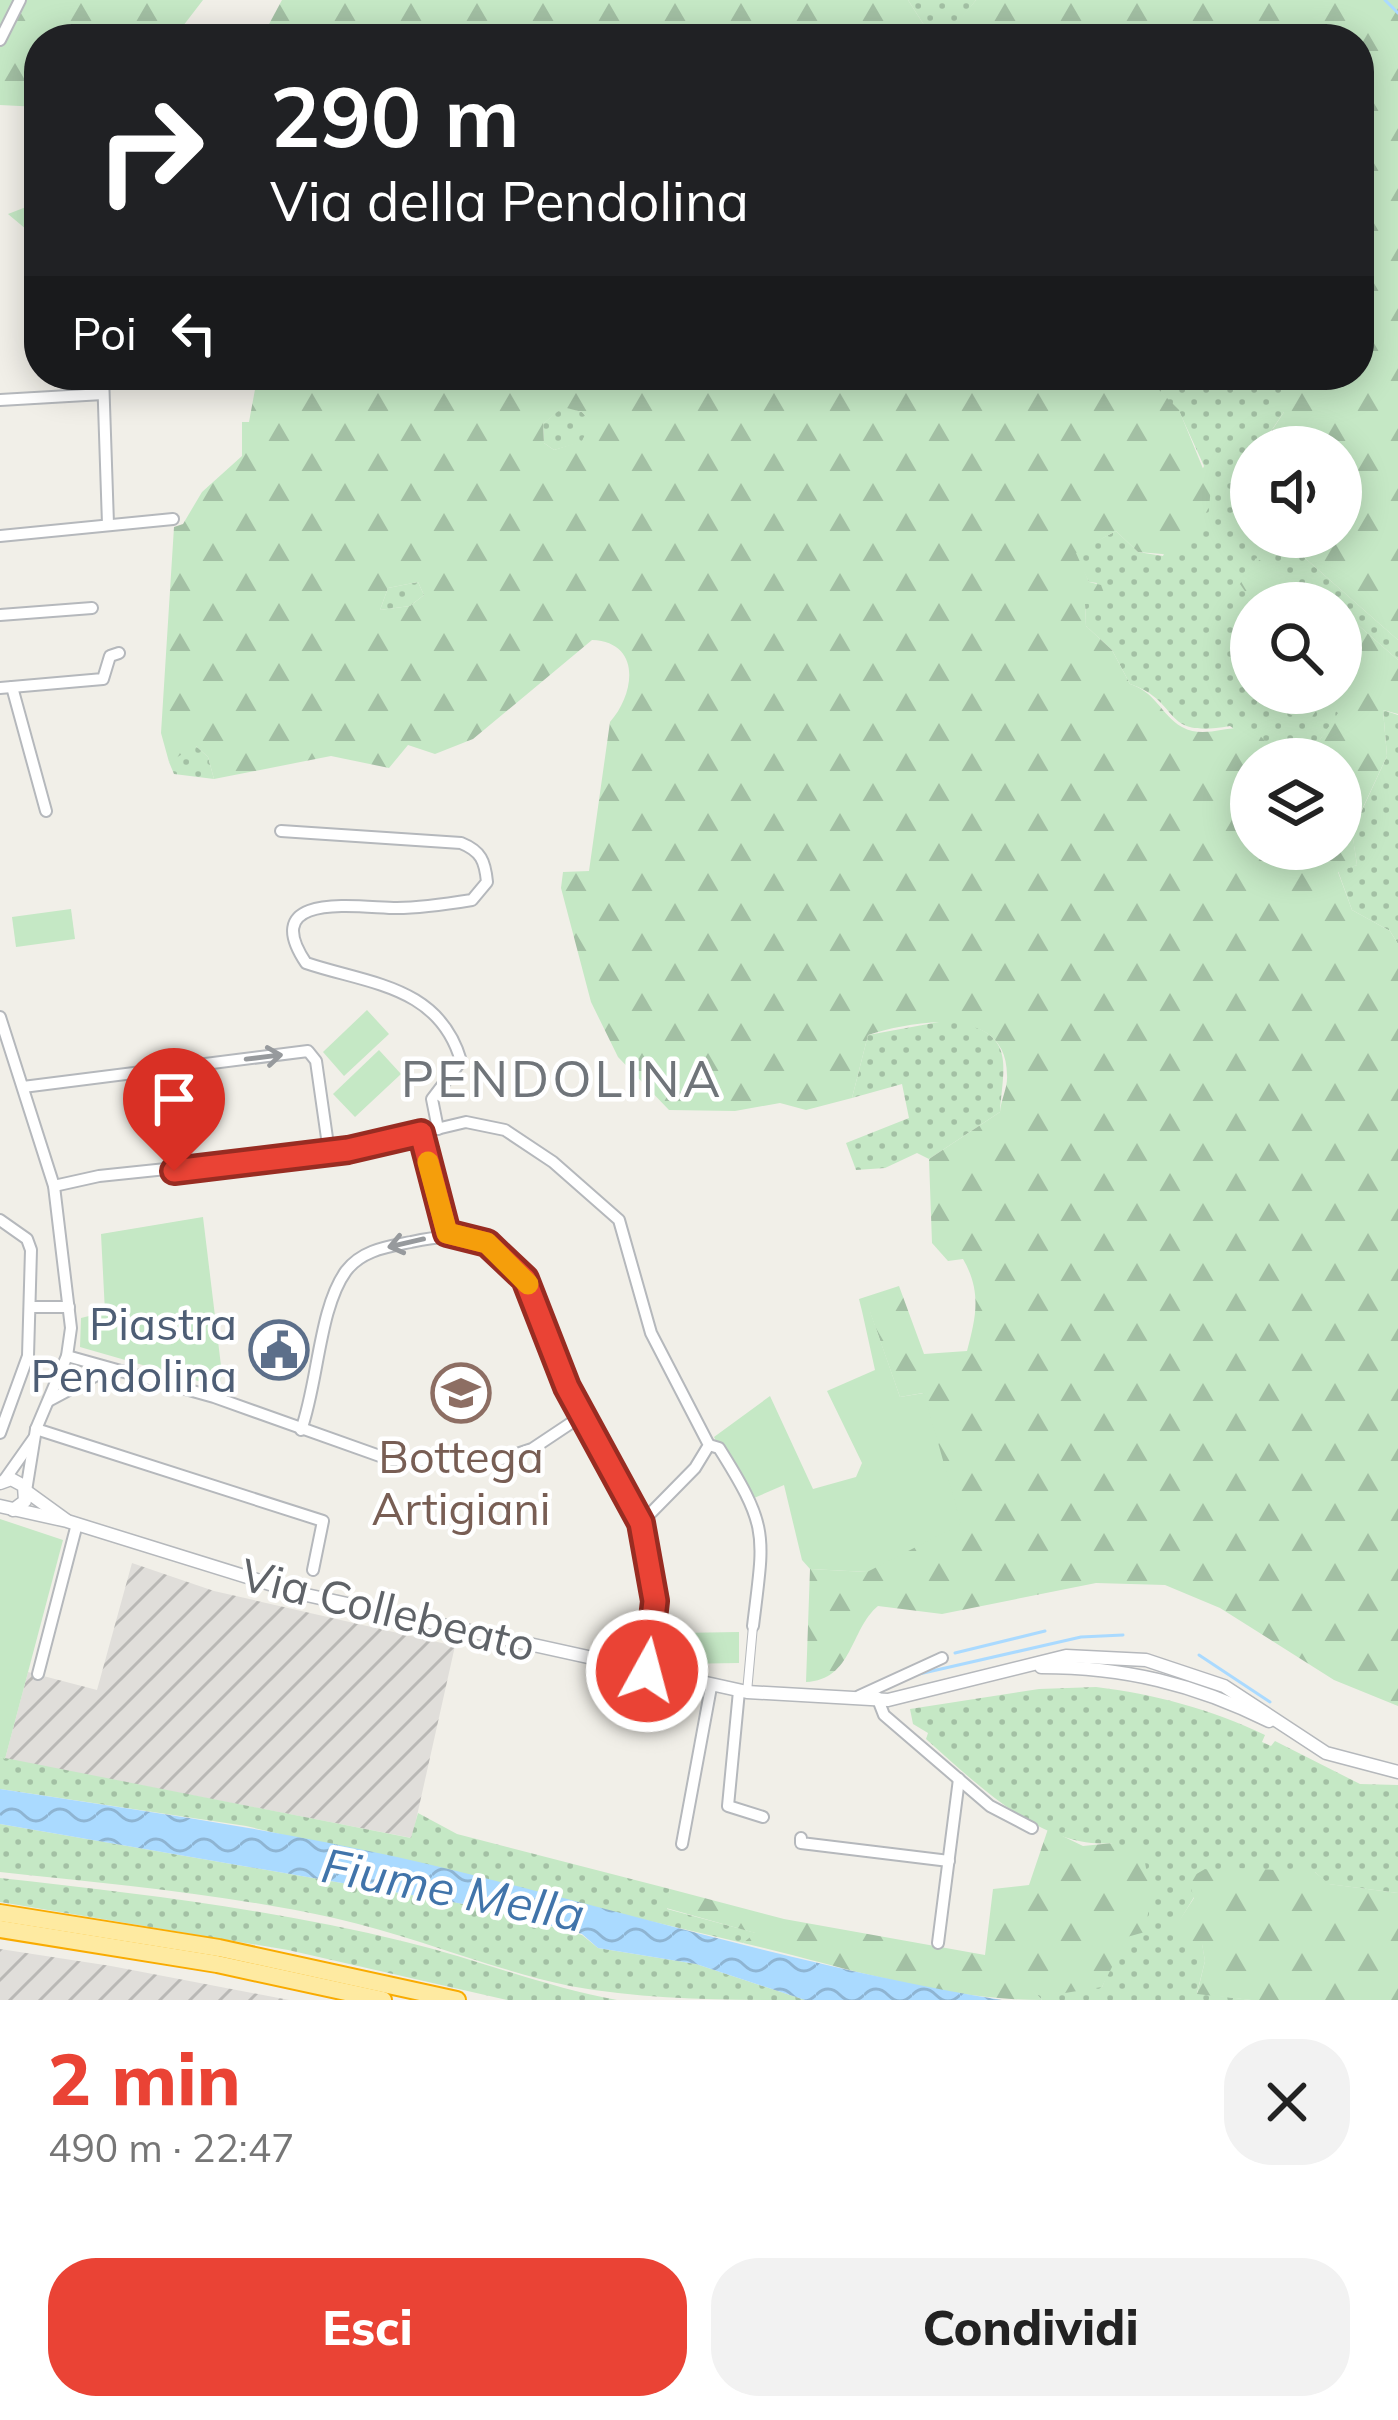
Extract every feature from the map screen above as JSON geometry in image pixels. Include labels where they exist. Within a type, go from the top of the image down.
[{"type":"highway","points":[[0,1913],[219,1948],[457,2000]]},
{"type":"highway","points":[[0,1929],[217,1964],[383,2000]]},
{"type":"street","points":[[0,40],[20,0]]},
{"type":"street","points":[[104,390],[108,524]]},
{"type":"street","points":[[0,400],[104,394]]},
{"type":"street","points":[[0,536],[172,519]]},
{"type":"street","points":[[0,615],[92,608]]},
{"type":"street","points":[[46,811],[6,688],[104,679],[110,656],[118,653]]},
{"type":"street","points":[[281,831],[461,843],[475,849],[485,862],[487,881],[482,894],[472,900],[391,908],[323,904],[306,910],[294,929],[296,949],[306,963],[403,991],[437,1018],[461,1060],[431,1099],[438,1129]]},
{"type":"street","points":[[0,1017],[54,1186],[69,1306],[67,1356],[36,1432],[22,1505],[4,1508]]},
{"type":"street","points":[[23,1087],[308,1051],[316,1061],[329,1152]]},
{"type":"street","points":[[54,1186],[99,1176],[329,1152],[466,1122],[505,1130],[553,1162],[619,1220],[651,1333],[709,1445],[719,1448],[743,1486],[761,1529],[728,1806],[763,1817]]},
{"type":"street","points":[[421,1133],[447,1233]]},
{"type":"street","points":[[0,1220],[27,1238],[31,1250],[28,1356],[0,1433]]},
{"type":"street","points":[[301,1430],[343,1275],[371,1251],[447,1233],[487,1243],[525,1279],[583,1415],[641,1523],[655,1601],[647,1671]]},
{"type":"street","points":[[30,1307],[69,1306]]},
{"type":"street","points":[[67,1356],[214,1396],[391,1460],[496,1461],[532,1449],[583,1415]]},
{"type":"street","points":[[48,1402],[110,1368]]},
{"type":"street","points":[[1,1481],[36,1432]]},
{"type":"street","points":[[36,1432],[323,1521],[313,1570]]},
{"type":"street","points":[[641,1523],[654,1515],[709,1445]]},
{"type":"street","name":"Via Collebeato","points":[[1,1481],[16,1479],[72,1522]]},
{"type":"street","name":"Via Collebeato","points":[[4,1508],[72,1522],[302,1594],[743,1692],[877,1697],[1016,1666],[1152,1675],[1196,1688],[1351,1764],[1398,1772]]},
{"type":"street","points":[[38,1674],[72,1522]]},
{"type":"street","name":"Via Collebeato","points":[[859,1696],[942,1658]]},
{"type":"street","points":[[682,1844],[712,1687]]},
{"type":"street","points":[[877,1697],[884,1715],[958,1779],[1006,1817],[1032,1828]]},
{"type":"street","points":[[938,1942],[958,1779]]},
{"type":"street","points":[[801,1838],[801,1843],[949,1861]]},
{"type":"shaded area","points":[[132,1563],[214,1591],[455,1646],[412,1838],[5,1759],[28,1672],[97,1690]]},
{"type":"shaded area","points":[[0,1949],[111,1966],[289,2000],[0,2000]]},
{"type":"green space","points":[[0,0],[203,0],[185,24],[24,24],[24,106],[0,105]]},
{"type":"green space","points":[[282,0],[908,0],[923,24],[269,24]]},
{"type":"green space","points":[[908,0],[976,0],[962,18],[965,24],[923,24]]},
{"type":"green space","points":[[976,0],[1398,0],[1398,640],[1362,608],[1362,582],[1332,582],[1305,558],[1362,558],[1362,426],[1275,426],[1284,412],[1284,390],[1374,390],[1374,24],[964,24],[961,18]]},
{"type":"green space","points":[[24,208],[24,227],[8,214]]},
{"type":"green space","points":[[255,390],[1159,390],[1179,410],[1211,488],[1209,507],[1192,539],[1174,555],[1138,552],[1116,531],[1076,553],[1089,582],[1101,585],[1104,593],[1099,603],[1085,604],[1086,626],[1112,650],[1130,684],[1146,692],[1182,727],[1208,732],[1244,728],[1262,738],[1230,738],[1230,870],[1343,870],[1338,872],[1352,910],[1390,931],[1398,944],[1398,1706],[1334,1680],[1220,1608],[1165,1585],[1096,1583],[942,1614],[878,1606],[833,1673],[806,1682],[810,1569],[867,1572],[923,1393],[900,1397],[870,1312],[862,1311],[859,1299],[899,1286],[924,1354],[967,1351],[975,1316],[973,1283],[963,1259],[948,1261],[932,1243],[929,1159],[1000,1112],[1007,1080],[1003,1052],[991,1036],[974,1027],[908,1025],[868,1035],[852,1098],[806,1110],[780,1103],[735,1111],[669,1110],[618,1057],[591,1002],[561,888],[563,872],[589,871],[610,722],[628,684],[626,659],[608,643],[592,640],[473,739],[435,754],[408,745],[389,768],[331,756],[214,779],[208,757],[196,746],[169,762],[161,733],[174,527],[183,524],[202,492],[242,456],[242,422],[249,422]],"holes":[[[563,407],[582,412],[591,422],[582,441],[554,450],[544,443],[543,424]],[[418,582],[424,595],[410,606],[380,610],[388,588]]]},
{"type":"green space","points":[[1159,390],[1284,390],[1284,412],[1274,426],[1230,426],[1230,558],[1305,558],[1332,582],[1294,582],[1256,559],[1242,582],[1230,582],[1230,714],[1339,714],[1321,738],[1246,738],[1230,726],[1207,729],[1181,723],[1158,700],[1130,684],[1112,650],[1086,626],[1085,604],[1097,583],[1089,582],[1074,553],[1116,531],[1138,552],[1163,556],[1204,466],[1179,411]]},
{"type":"green space","points":[[563,406],[582,412],[592,422],[582,442],[554,450],[544,443],[543,424]]},
{"type":"green space","points":[[1256,558],[1295,582],[1241,582]]},
{"type":"green space","points":[[418,582],[424,595],[410,606],[380,610],[388,588]]},
{"type":"green space","points":[[1362,608],[1398,640],[1398,660],[1362,628]]},
{"type":"green space","points":[[1362,628],[1398,660],[1398,714],[1383,710],[1387,756],[1362,810],[1362,738],[1321,738],[1337,714],[1362,714]]},
{"type":"green space","points":[[1383,710],[1398,715],[1398,944],[1390,931],[1352,910],[1338,871],[1362,870],[1362,810],[1387,756]]},
{"type":"green space","points":[[1289,714],[1314,714],[1302,721]]},
{"type":"green space","points":[[188,746],[196,746],[208,757],[214,779],[174,774],[169,762]]},
{"type":"green space","points":[[71,909],[75,939],[16,947],[12,917]]},
{"type":"green space","points":[[367,1010],[389,1034],[344,1076],[323,1052]]},
{"type":"green space","points":[[950,1020],[971,1025],[996,1041],[1003,1064],[1000,1112],[929,1159],[917,1153],[885,1168],[856,1170],[846,1143],[909,1118],[902,1084],[852,1098],[868,1035]]},
{"type":"green space","points":[[379,1050],[401,1074],[355,1117],[333,1094]]},
{"type":"green space","points":[[203,1217],[222,1374],[219,1387],[80,1347],[81,1318],[105,1312],[101,1234]]},
{"type":"green space","points":[[862,1311],[870,1311],[900,1397],[924,1393],[961,1524],[867,1572],[810,1569],[802,1560],[784,1485],[747,1501],[714,1437],[770,1396],[813,1489],[856,1477],[862,1463],[827,1391],[875,1370]]},
{"type":"green space","points":[[0,1519],[63,1540],[5,1759],[0,1757]]},
{"type":"green space","points":[[739,1632],[739,1663],[677,1664],[677,1633]]},
{"type":"green space","points":[[1096,1687],[1203,1710],[1265,1735],[1262,1742],[1271,1746],[1275,1741],[1360,1784],[1398,1785],[1398,1893],[1328,1884],[1315,1872],[1194,1897],[1176,1927],[1202,1943],[1205,1961],[1197,1993],[1251,2000],[1042,2000],[1028,1986],[1102,1987],[1110,1968],[1113,1843],[1061,1836],[1012,1810],[926,1739],[928,1733],[913,1724],[910,1709],[1039,1689]]},
{"type":"green space","points":[[0,1757],[411,1838],[418,1813],[457,1834],[670,1889],[667,1909],[756,1933],[743,1943],[246,1826],[0,1789]]},
{"type":"green space","points":[[0,1824],[475,1906],[582,1935],[598,1948],[696,1964],[805,2000],[599,1991],[540,1979],[364,1925],[293,1910],[0,1872]]},
{"type":"green space","points":[[1048,1829],[1083,1846],[1113,1843],[1143,1852],[1151,1895],[1145,1932],[1127,1937],[1102,1987],[1065,1993],[1030,1987],[1042,2000],[928,1988],[743,1943],[755,1933],[666,1908],[670,1889],[784,1919],[985,1955],[993,1889],[1029,1885]]},
{"type":"green space","points":[[1237,1868],[1315,1872],[1329,1884],[1398,1893],[1398,2000],[1251,2000],[1197,1994],[1205,1961],[1202,1944],[1182,1941],[1175,1927],[1194,1898],[1188,1879],[1205,1869],[1226,1874]]},
{"type":"green space","points":[[0,1878],[306,1920],[406,1942],[617,2000],[507,2000],[288,1950],[0,1902]]},
{"type":"water","name":"Fiume Mella","points":[[0,1789],[347,1847],[849,1970],[1002,2000],[805,2000],[696,1964],[598,1948],[582,1934],[475,1906],[0,1824]]},
{"type":"waterway","points":[[1385,0],[1398,13]]},
{"type":"waterway","points":[[955,1653],[1045,1631]]},
{"type":"waterway","points":[[919,1674],[1081,1637],[1123,1635]]},
{"type":"waterway","points":[[1199,1655],[1270,1702]]},
{"type":"slow traffic","points":[[428,1162],[447,1233],[487,1243],[528,1284]]},
{"type":"place","name":"Piastra Pendolina","points":[[279,1350]]},
{"type":"place","name":"Bottega Artigiani","points":[[461,1393]]},
{"type":"district","name":"PENDOLINA","points":[[562,1079]]},
{"type":"route","points":[[174,1171],[348,1150],[421,1133],[447,1233],[487,1243],[525,1279],[536,1297],[567,1387],[641,1523],[655,1601],[647,1671]]}]
